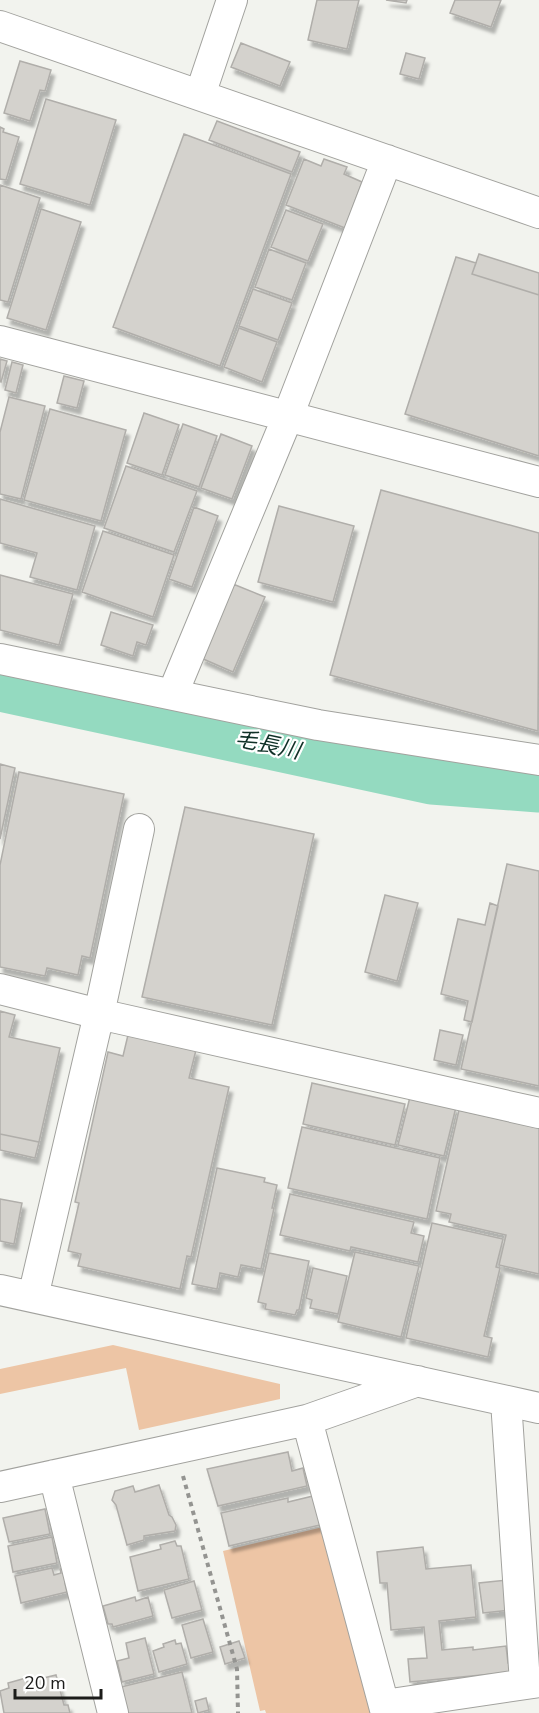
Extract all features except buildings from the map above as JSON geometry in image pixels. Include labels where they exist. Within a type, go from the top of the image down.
[{"type":"street","points":[[200,95],[232,0]]},
{"type":"street","points":[[0,27],[539,213]]},
{"type":"street","points":[[173,693],[288,416],[387,160]]},
{"type":"street","points":[[0,341],[539,482]]},
{"type":"street","points":[[0,659],[173,693],[318,725],[539,760]]},
{"type":"street","points":[[33,1297],[99,1014],[139,829]]},
{"type":"street","points":[[0,989],[99,1014],[539,1113]]},
{"type":"street","points":[[0,1290],[539,1408]]},
{"type":"street","points":[[0,1487],[307,1420],[418,1381]]},
{"type":"street","points":[[307,1420],[385,1709],[532,1683],[506,1401]]},
{"type":"street","points":[[54,1475],[113,1713]]},
{"type":"path","points":[[183,1475],[237,1669],[238,1713]]},
{"type":"shaded area","points":[[113,1345],[280,1384],[280,1399],[139,1430],[126,1368],[0,1394],[0,1369]]},
{"type":"shaded area","points":[[323,1527],[372,1713],[266,1713],[265,1710],[260,1711],[223,1551]]},
{"type":"waterway","name":"毛長川","points":[[0,686],[432,779],[539,787]]}]
